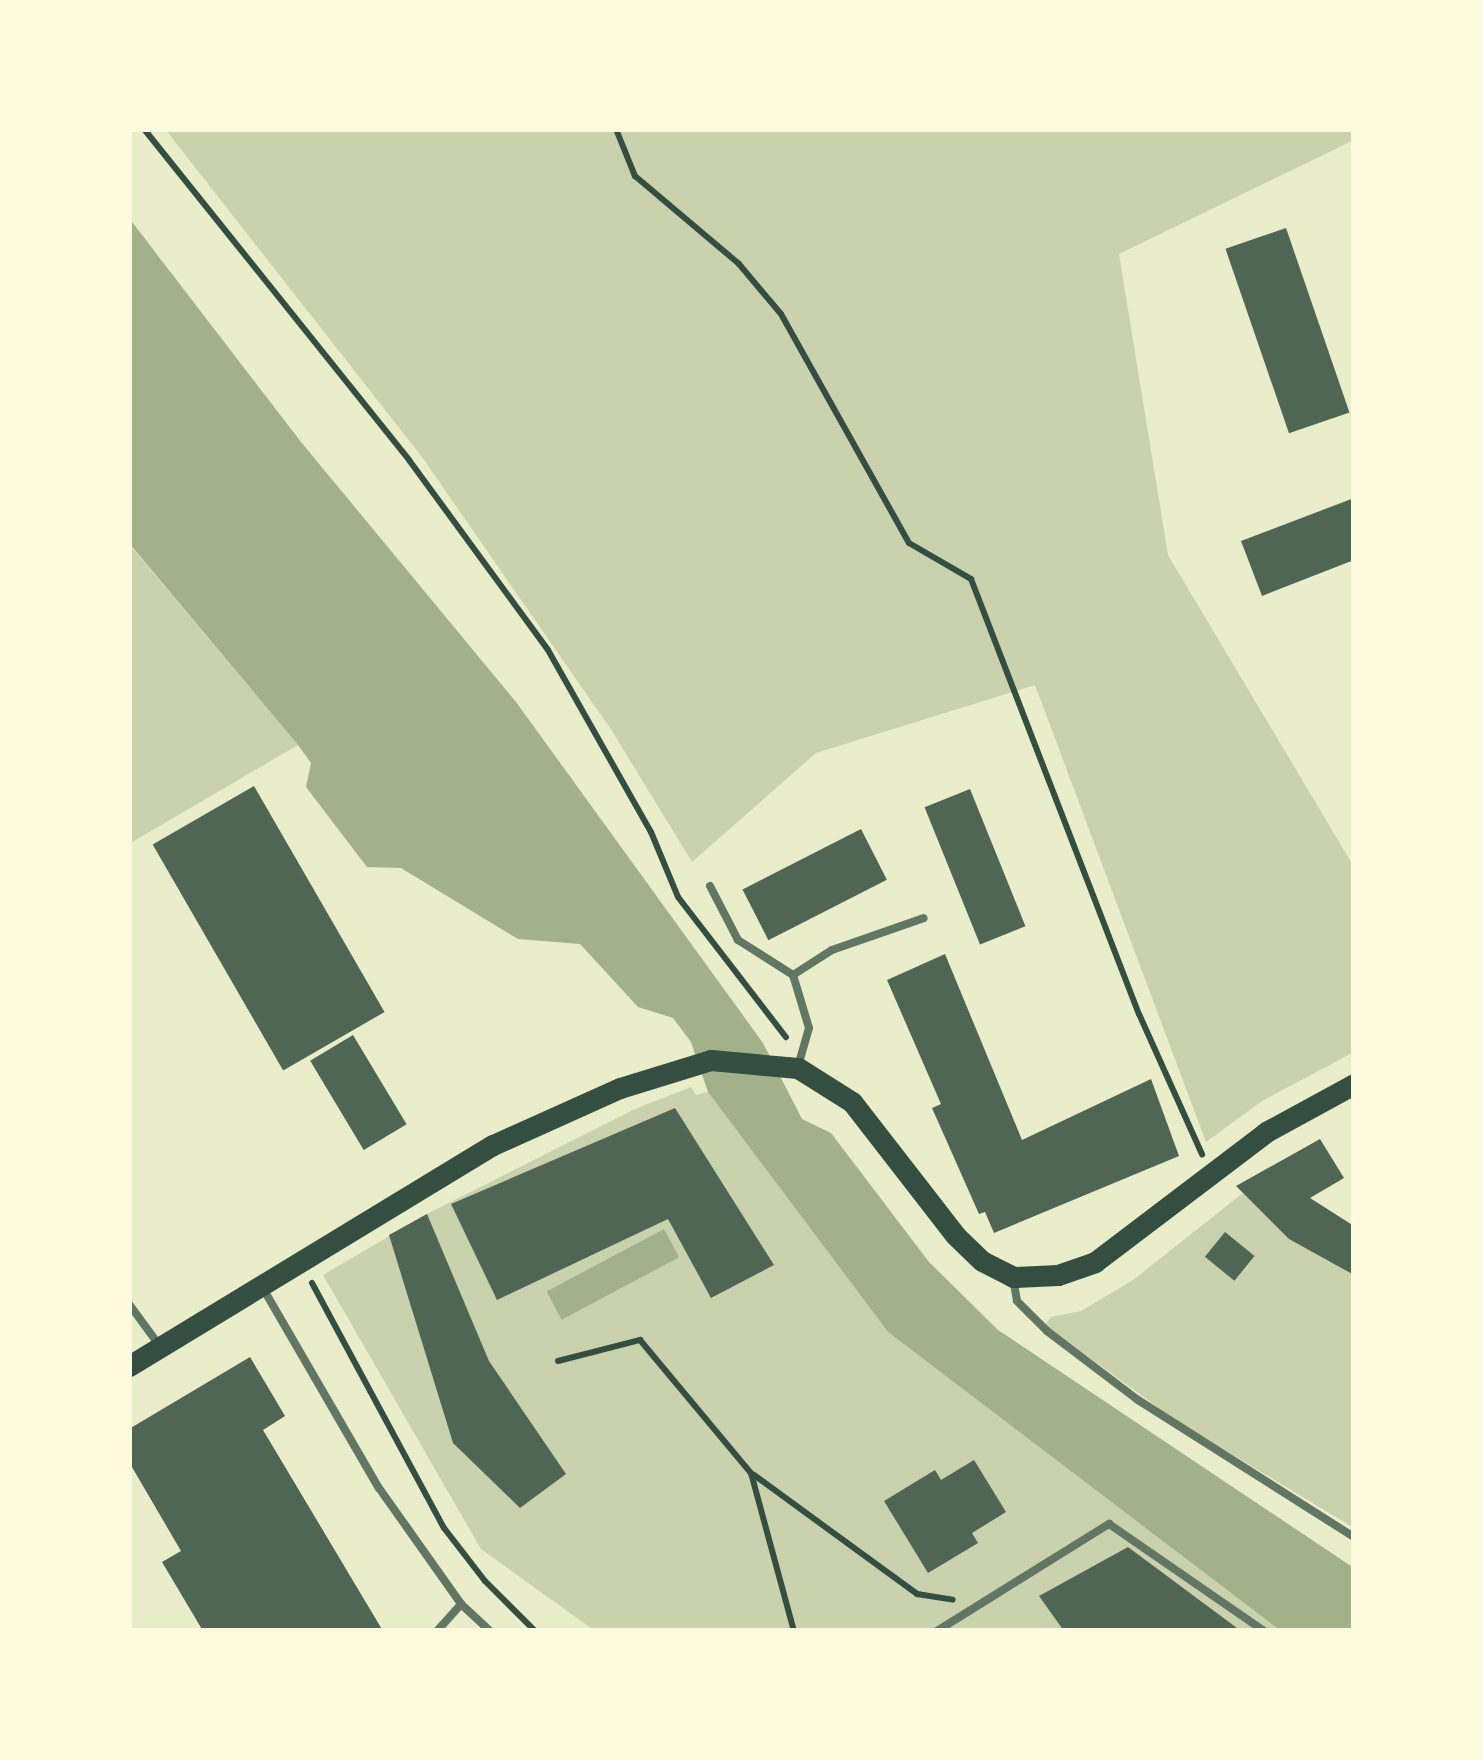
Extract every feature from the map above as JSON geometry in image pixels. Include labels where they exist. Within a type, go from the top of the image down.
[{"type":"main road","points":[[129,1366],[299,1258],[494,1145],[678,1069],[711,1060],[798,1068],[853,1102],[955,1235],[982,1261],[1013,1277],[1058,1275],[1095,1262],[1266,1132],[1354,1084]]},
{"type":"lane","points":[[710,886],[738,940],[793,975],[808,1028],[798,1068]]},
{"type":"lane","points":[[793,975],[832,950],[924,918]]},
{"type":"lane","points":[[1013,1277],[1017,1301],[1047,1331],[1138,1400],[1354,1537]]},
{"type":"lane","points":[[260,1284],[379,1488],[461,1604],[490,1631]]},
{"type":"lane","points":[[129,1304],[160,1346]]},
{"type":"lane","points":[[937,1631],[1109,1524],[1264,1631]]},
{"type":"lane","points":[[437,1631],[461,1604]]},
{"type":"path","points":[[144,129],[409,460],[548,650],[651,832],[678,897],[788,1039],[798,1068]]},
{"type":"path","points":[[616,129],[635,176],[739,264],[781,314],[909,543],[971,579],[1139,1014],[1214,1172]]},
{"type":"path","points":[[299,1258],[444,1528],[484,1581],[535,1631]]},
{"type":"path","points":[[557,1361],[640,1340],[751,1473],[917,1594],[979,1604]]},
{"type":"path","points":[[751,1473],[794,1631]]},
{"type":"shaded area","points":[[165,129],[1354,129],[1354,140],[1119,254],[1168,555],[1354,867],[1354,1052],[1262,1101],[1206,1142],[1035,685],[816,753],[692,862],[612,731],[422,457]]},
{"type":"shaded area","points":[[129,218],[301,442],[516,702],[763,1043],[802,1119],[831,1133],[929,1262],[998,1330],[1354,1568],[1354,1631],[1281,1631],[888,1332],[708,1092],[691,1042],[673,1018],[638,1007],[580,944],[518,939],[401,868],[367,867],[306,787],[311,763],[298,745],[129,543]]},
{"type":"shaded area","points":[[129,544],[298,745],[129,844]]},
{"type":"shaded area","points":[[691,1087],[696,1095],[708,1092],[888,1332],[1281,1631],[595,1631],[481,1549],[323,1275],[427,1214],[635,1109]]},
{"type":"shaded area","points":[[1243,1193],[1290,1239],[1354,1275],[1354,1528],[1175,1420],[1045,1325],[1051,1317],[1081,1311],[1133,1280]]},
{"type":"shaded area","points":[[664,1229],[679,1257],[562,1320],[547,1291]]},
{"type":"building","points":[[1286,228],[1349,412],[1289,433],[1225,249]]},
{"type":"building","points":[[1354,498],[1354,560],[1262,596],[1241,541]]},
{"type":"building","points":[[254,786],[385,1012],[283,1071],[153,844]]},
{"type":"building","points":[[970,789],[1025,926],[980,945],[925,807]]},
{"type":"building","points":[[861,829],[887,880],[768,940],[742,889]]},
{"type":"building","points":[[945,954],[1022,1140],[1151,1079],[1179,1156],[994,1233],[985,1212],[979,1214],[932,1108],[941,1104],[887,980]]},
{"type":"building","points":[[353,1035],[407,1124],[364,1150],[310,1061]]},
{"type":"building","points":[[675,1108],[774,1265],[711,1298],[668,1219],[497,1300],[451,1204]]},
{"type":"building","points":[[1320,1139],[1344,1178],[1310,1198],[1354,1226],[1354,1275],[1289,1239],[1236,1186]]},
{"type":"building","points":[[427,1214],[489,1361],[566,1474],[520,1508],[453,1443],[389,1235]]},
{"type":"building","points":[[1225,1232],[1255,1256],[1234,1281],[1205,1257]]},
{"type":"building","points":[[250,1357],[285,1416],[263,1430],[383,1631],[203,1631],[162,1562],[181,1551],[129,1462],[129,1429]]},
{"type":"building","points":[[974,1460],[1006,1512],[972,1533],[978,1543],[928,1573],[884,1501],[935,1470],[941,1480]]},
{"type":"building","points":[[1128,1547],[1241,1631],[1064,1631],[1039,1596]]}]
